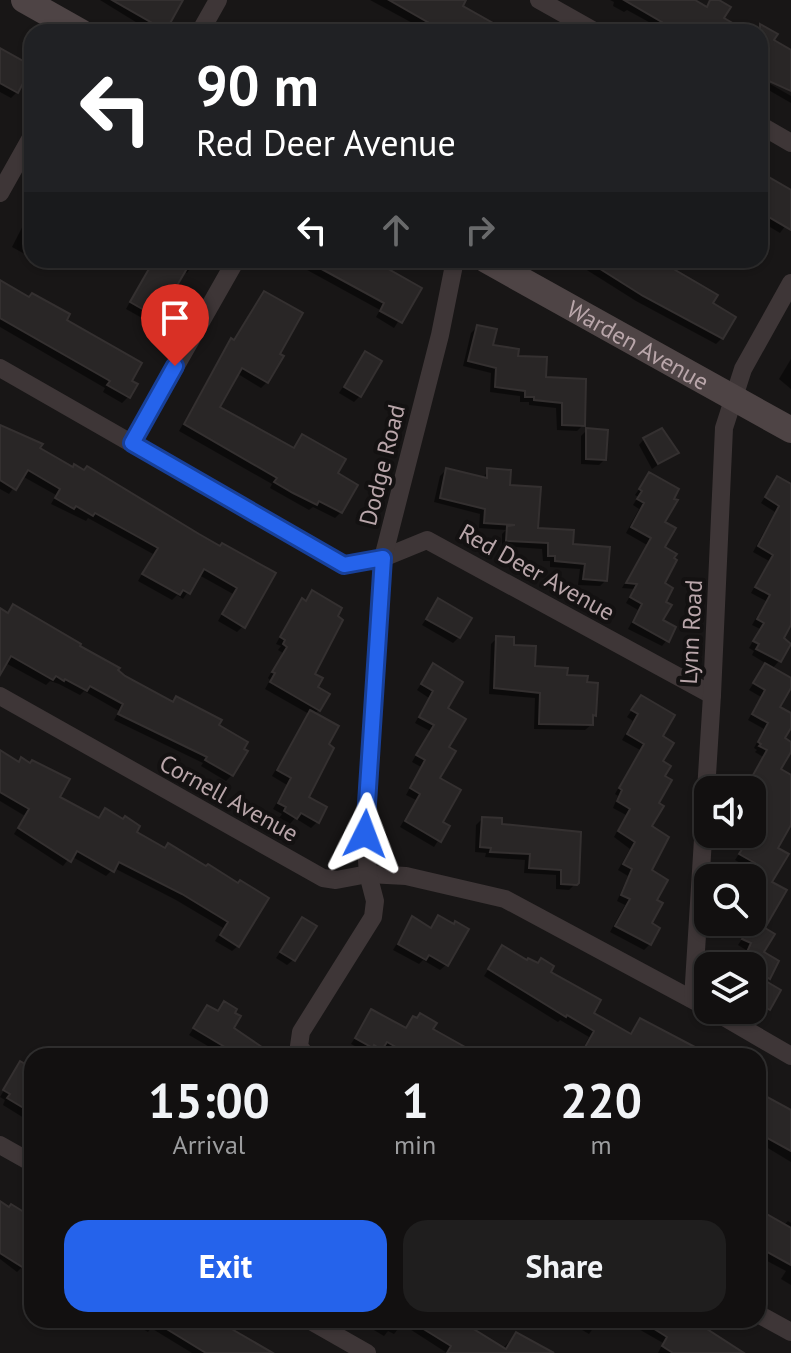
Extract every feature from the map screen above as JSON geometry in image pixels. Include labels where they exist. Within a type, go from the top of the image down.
[{"type":"main road","points":[[24,0],[67,24]]},
{"type":"main road","name":"Warden Avenue","points":[[500,268],[791,430]]},
{"type":"street","points":[[204,24],[218,0]]},
{"type":"street","points":[[539,0],[582,24]]},
{"type":"street","points":[[768,130],[791,143]]},
{"type":"street","points":[[0,193],[24,150]]},
{"type":"street","points":[[132,443],[231,268]]},
{"type":"street","name":"Dodge Road","points":[[303,1048],[301,1032],[373,917],[375,901],[368,874],[365,834],[383,558],[440,335],[453,268]]},
{"type":"street","name":"Lynn Road","points":[[705,952],[712,695],[724,428],[743,369],[791,283]]},
{"type":"street","name":"Red Deer Avenue","points":[[0,368],[344,565],[383,558],[427,540],[712,695]]},
{"type":"street","name":"Cornell Avenue","points":[[0,696],[323,878],[336,880],[368,874],[408,876],[505,899],[694,1001]]},
{"type":"street","name":"Cornell Avenue","points":[[735,1024],[791,1056]]},
{"type":"street","points":[[0,1145],[24,1158]]},
{"type":"street","points":[[766,1318],[791,1332]]},
{"type":"street","points":[[323,1328],[367,1353]]},
{"type":"building","points":[[112,0],[183,0],[170,24],[154,24]]},
{"type":"building","points":[[389,0],[466,0],[463,6],[495,24],[431,24]]},
{"type":"building","points":[[624,0],[695,0],[707,7],[710,0],[719,0],[731,7],[724,18],[734,24],[665,24]]},
{"type":"building","points":[[768,28],[778,34],[774,40],[791,50],[791,91],[768,81]]},
{"type":"building","points":[[0,48],[24,62],[24,81],[18,93],[0,83]]},
{"type":"building","points":[[768,177],[791,190],[791,230],[768,217]]},
{"type":"building","points":[[149,268],[187,268],[158,318],[130,302]]},
{"type":"building","points":[[320,268],[387,268],[422,288],[402,323],[380,311],[384,303]]},
{"type":"building","points":[[599,268],[672,268],[718,295],[713,303],[736,317],[723,339]]},
{"type":"building","points":[[0,280],[29,297],[32,293],[70,314],[67,320],[142,363],[132,381],[138,384],[130,398],[107,385],[110,381],[0,318]]},
{"type":"building","points":[[264,291],[303,313],[268,383],[242,368],[220,407],[294,448],[302,434],[346,459],[338,473],[358,485],[342,513],[319,501],[317,505],[293,493],[274,482],[277,478],[184,424],[231,338],[234,340]]},
{"type":"building","points":[[477,325],[497,329],[493,345],[519,349],[518,356],[547,357],[546,377],[586,379],[585,426],[562,425],[562,403],[534,400],[534,397],[525,397],[525,391],[495,387],[496,368],[468,361]]},
{"type":"building","points":[[365,351],[382,361],[361,397],[344,387]]},
{"type":"building","points":[[0,425],[43,444],[40,448],[73,467],[74,464],[84,470],[87,466],[220,546],[222,543],[276,573],[245,628],[222,614],[237,588],[204,569],[190,594],[183,590],[180,595],[142,574],[158,548],[95,513],[93,516],[76,506],[74,509],[55,498],[60,489],[28,470],[16,490],[0,480]]},
{"type":"building","points":[[586,428],[608,430],[606,460],[586,459]]},
{"type":"building","points":[[662,428],[679,453],[658,464],[643,438]]},
{"type":"building","points":[[446,468],[487,478],[487,468],[511,470],[510,485],[541,487],[538,528],[574,530],[573,544],[610,547],[607,581],[583,579],[585,564],[555,561],[555,556],[548,556],[548,543],[506,541],[507,526],[515,525],[484,523],[485,509],[440,498]]},
{"type":"building","points":[[649,472],[679,489],[674,499],[678,500],[665,522],[676,528],[665,547],[677,554],[665,583],[673,588],[666,602],[672,605],[663,620],[676,627],[669,642],[633,622],[642,604],[630,597],[637,584],[626,583],[651,538],[631,527],[644,503],[637,499]]},
{"type":"building","points":[[777,476],[791,484],[791,625],[784,638],[791,644],[781,662],[756,649],[759,644],[753,641],[764,623],[757,619],[770,595],[755,587],[773,555],[758,546],[779,506],[765,497]]},
{"type":"building","points":[[312,590],[342,608],[338,616],[343,620],[315,674],[323,678],[318,687],[330,694],[320,711],[270,682],[275,673],[272,672],[287,647],[280,637],[302,598],[306,601]]},
{"type":"building","points":[[438,598],[472,618],[460,638],[426,619]]},
{"type":"building","points":[[13,604],[120,668],[118,670],[125,676],[173,702],[176,696],[222,720],[219,725],[248,742],[244,749],[248,751],[233,776],[205,760],[207,757],[118,714],[123,704],[90,686],[87,691],[56,676],[53,680],[11,656],[0,675],[0,608],[8,613]]},
{"type":"building","points":[[496,636],[514,637],[514,645],[536,646],[535,666],[568,668],[567,675],[588,676],[587,682],[598,683],[593,725],[539,724],[540,693],[494,688]]},
{"type":"building","points":[[433,663],[463,682],[448,708],[466,719],[449,747],[456,751],[440,778],[461,790],[443,822],[450,826],[441,842],[405,821],[420,794],[410,788],[425,760],[416,755],[434,725],[419,717],[433,691],[421,684]]},
{"type":"building","points":[[765,663],[791,678],[791,688],[780,707],[791,713],[791,728],[785,738],[791,742],[791,752],[781,769],[791,775],[791,825],[778,848],[789,854],[772,882],[787,890],[766,926],[766,864],[754,864],[739,854],[743,848],[766,848],[766,776],[752,776],[767,750],[758,742],[768,723],[752,714],[765,690],[753,683]]},
{"type":"building","points":[[641,695],[675,715],[663,736],[674,743],[663,761],[671,766],[665,776],[672,780],[659,803],[664,806],[652,826],[669,837],[652,870],[668,880],[657,900],[663,903],[652,923],[660,928],[651,945],[615,926],[630,899],[621,895],[632,869],[623,864],[635,842],[618,831],[630,809],[617,801],[622,790],[619,788],[644,744],[627,734],[638,714],[631,710]]},
{"type":"building","points":[[310,710],[339,726],[329,744],[334,748],[309,797],[327,807],[319,823],[301,813],[297,819],[278,803],[291,778],[277,770]]},
{"type":"building","points":[[0,750],[19,762],[21,757],[30,763],[32,760],[70,779],[60,797],[99,818],[105,808],[123,819],[125,816],[140,826],[137,832],[165,848],[168,843],[269,898],[239,947],[220,935],[228,922],[182,894],[119,862],[114,872],[77,851],[71,862],[18,828],[29,809],[0,792]]},
{"type":"building","points":[[482,817],[502,818],[502,824],[581,832],[579,883],[561,884],[561,870],[529,868],[530,854],[490,852],[491,848],[480,847]]},
{"type":"building","points":[[438,915],[469,929],[448,966],[429,955],[426,960],[398,944],[412,916],[431,928]]},
{"type":"building","points":[[302,917],[317,926],[295,961],[280,952]]},
{"type":"building","points":[[766,929],[775,934],[764,952],[747,952],[751,943],[742,939],[744,936],[766,936]]},
{"type":"building","points":[[502,945],[527,960],[538,963],[541,958],[554,966],[551,972],[601,1000],[594,1013],[631,1034],[640,1018],[697,1048],[584,1048],[594,1031],[488,969]]},
{"type":"building","points":[[766,953],[779,961],[770,979],[766,977]]},
{"type":"building","points":[[766,981],[781,990],[770,1010],[766,1008]]},
{"type":"building","points":[[224,1001],[237,1009],[235,1013],[241,1016],[234,1028],[263,1048],[227,1048],[193,1028],[207,1005],[218,1011]]},
{"type":"building","points":[[371,1009],[406,1028],[413,1016],[417,1018],[420,1013],[437,1023],[433,1029],[467,1048],[398,1048],[387,1042],[383,1048],[374,1045],[373,1048],[355,1038]]},
{"type":"building","points":[[20,1061],[24,1063],[24,1108],[7,1098],[10,1094],[3,1090]]},
{"type":"building","points":[[766,1096],[791,1110],[791,1151],[766,1137]]},
{"type":"building","points":[[0,1201],[24,1212],[24,1268],[0,1253]]},
{"type":"building","points":[[766,1214],[791,1228],[791,1265],[766,1251]]},
{"type":"building","points":[[165,1328],[230,1328],[273,1353],[206,1353]]},
{"type":"building","points":[[422,1328],[472,1328],[506,1349],[516,1332],[554,1353],[447,1353],[451,1346]]},
{"type":"building","points":[[653,1328],[705,1328],[744,1353],[673,1353],[662,1346],[667,1337]]},
{"type":"route","points":[[175,366],[132,443],[344,565],[383,558],[365,834]]}]
